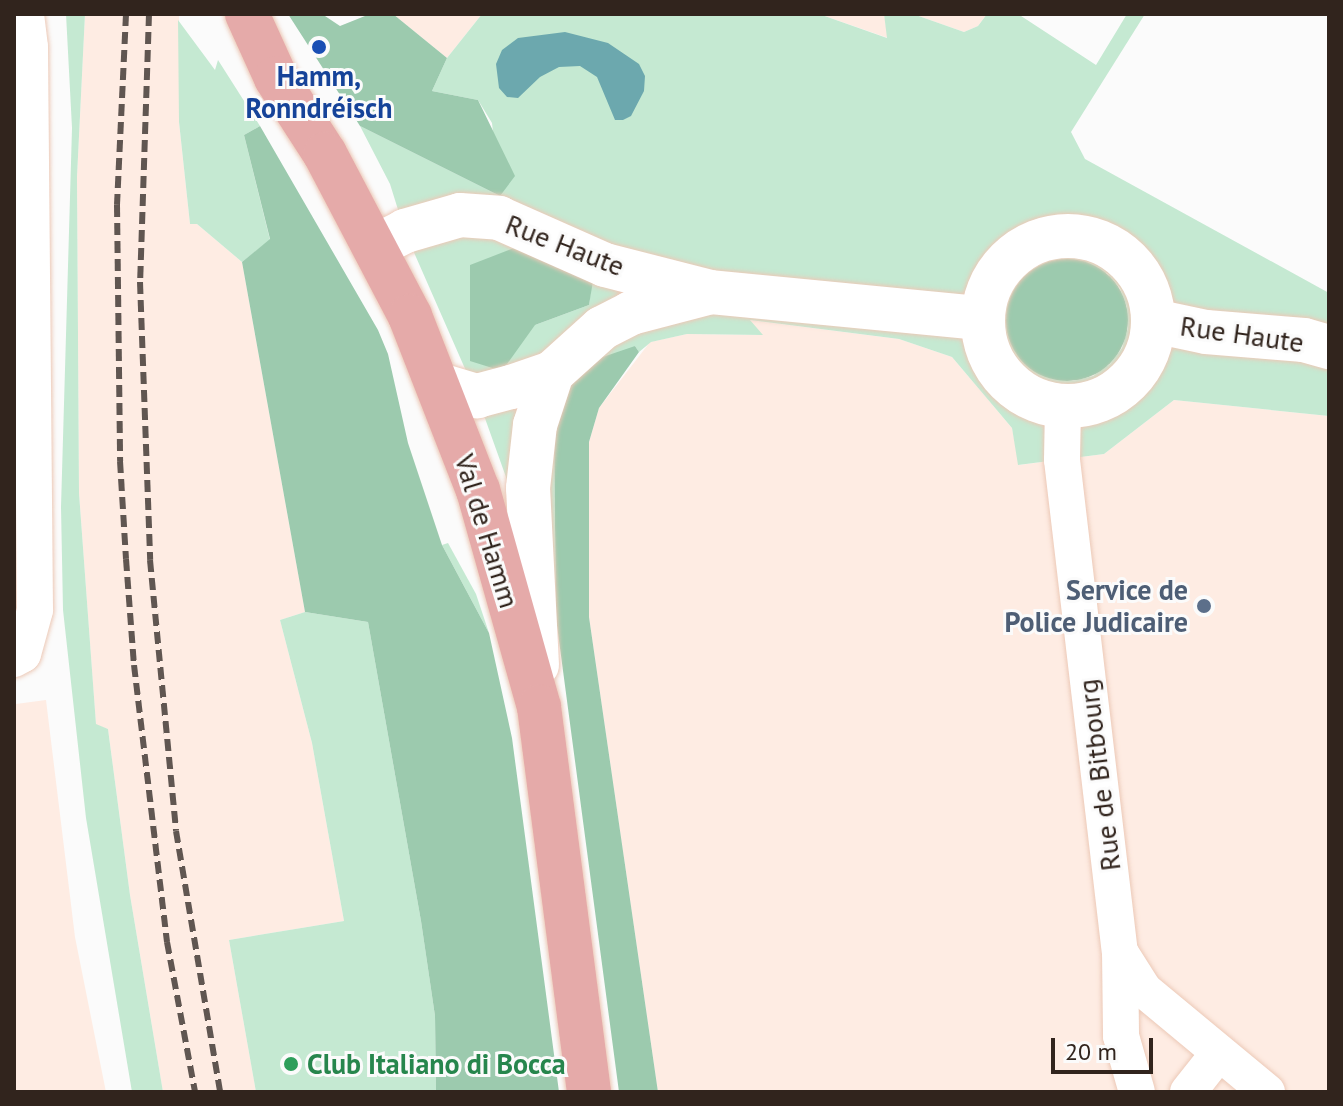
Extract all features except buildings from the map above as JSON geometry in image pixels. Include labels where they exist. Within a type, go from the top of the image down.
[{"type":"main road","name":"Val de Hamm","points":[[247,14],[276,78],[325,154],[376,246],[440,385],[478,490],[539,707],[589,1092]]},
{"type":"main road","name":"Rue Haute","points":[[376,246],[405,231],[460,215],[499,218],[605,265],[710,292],[982,318]]},
{"type":"main road","name":"Rue Haute","points":[[1074,235],[1105,243],[1131,262],[1148,289],[1154,321],[1147,355],[1127,384],[1097,402],[1063,407],[1031,399],[1004,379],[987,351],[982,318],[987,291],[1000,267],[1021,249],[1047,237],[1074,235]]},
{"type":"main road","name":"Rue Haute","points":[[440,385],[477,396],[552,373],[602,328],[631,313],[710,292]]},
{"type":"main road","name":"Rue Haute","points":[[1154,321],[1206,332],[1304,340],[1329,347]]},
{"type":"main road","name":"Rue Haute","points":[[539,707],[528,488],[535,425],[552,373]]},
{"type":"street","points":[[14,659],[23,654],[35,610],[30,352],[30,47],[26,14]]},
{"type":"street","name":"Rue de Bitbourg","points":[[1063,407],[1062,460],[1120,951],[1121,1036],[1137,1092]]},
{"type":"street","name":"Rue de Bitbourg","points":[[1120,951],[1144,990],[1267,1092]]},
{"type":"street","points":[[1188,1092],[1218,1054]]},
{"type":"shaded area","points":[[85,14],[179,14],[179,122],[190,224],[197,224],[242,262],[305,612],[280,620],[312,743],[344,921],[229,940],[256,1092],[163,1092],[130,895],[108,729],[96,725],[79,493],[77,177]]},
{"type":"shaded area","points":[[393,14],[482,14],[447,58]]},
{"type":"shaded area","points":[[819,14],[884,14],[888,38]]},
{"type":"shaded area","points":[[913,14],[987,14],[978,26],[964,32]]},
{"type":"shaded area","points":[[748,320],[899,339],[952,357],[1012,428],[1019,465],[1104,454],[1174,400],[1329,416],[1329,1092],[658,1092],[589,617],[589,442],[599,408],[650,342],[687,334],[762,335]]},
{"type":"shaded area","points":[[14,694],[16,704],[46,700],[75,937],[106,1092],[14,1092]]},
{"type":"green space","points":[[66,14],[85,14],[77,177],[79,493],[96,724],[108,729],[130,895],[163,1092],[132,1092],[86,818],[63,610],[61,507],[72,128]]},
{"type":"green space","points":[[288,14],[322,14],[340,26],[370,14],[393,14],[447,58],[432,91],[478,100],[515,176],[500,196],[360,126]]},
{"type":"green space","points":[[482,14],[819,14],[887,38],[884,14],[913,14],[964,32],[978,26],[987,14],[1018,14],[1096,65],[1127,14],[1145,14],[1071,132],[1085,159],[1329,293],[1329,416],[1174,400],[1104,454],[1018,465],[1012,428],[952,357],[899,339],[750,320],[763,335],[687,334],[651,342],[639,352],[635,346],[554,434],[556,617],[477,396],[405,232],[390,184],[360,126],[500,196],[492,123],[478,100],[432,91],[447,58]],"holes":[[[1107,273],[1120,288],[1127,307],[1128,328],[1122,348],[1110,364],[1093,376],[1073,381],[1052,379],[1006,319],[1010,299],[1019,282]],[[592,281],[589,305],[535,325]]]},
{"type":"green space","points":[[178,20],[215,70],[218,60],[260,126],[244,135],[270,240],[242,262],[197,224],[190,224],[179,122]]},
{"type":"green space","points":[[260,126],[378,330],[388,354],[408,443],[442,545],[489,633],[512,738],[559,1092],[436,1092],[435,1016],[368,622],[305,612],[242,262],[270,239],[244,135]]},
{"type":"green space","points":[[514,248],[593,281],[589,305],[535,325],[502,371],[470,361],[470,265]]},
{"type":"green space","points":[[1067,259],[1090,264],[1110,277],[1123,297],[1128,320],[1123,343],[1110,363],[1090,376],[1067,381],[1044,376],[1024,363],[1011,343],[1006,320],[1011,297],[1024,277],[1044,264]]},
{"type":"green space","points":[[635,346],[639,352],[599,408],[589,442],[589,617],[658,1092],[619,1092],[556,618],[554,434],[569,387],[591,361]]},
{"type":"green space","points":[[448,543],[476,594],[489,633],[442,545]]},
{"type":"green space","points":[[305,612],[368,622],[435,1016],[436,1092],[256,1092],[229,940],[344,921],[312,743],[280,620]]},
{"type":"water","points":[[565,32],[608,43],[639,64],[645,76],[644,91],[631,116],[615,120],[597,77],[580,66],[559,67],[540,77],[518,98],[507,97],[499,88],[496,64],[502,50],[518,38]]},
{"type":"railway","points":[[126,14],[117,205],[120,461],[126,559],[134,665],[167,942],[195,1092]]},
{"type":"railway","points":[[149,14],[140,282],[150,560],[176,831],[220,1092]]},
{"type":"place","name":"Hamm, Ronndréisch","points":[[319,47]]},
{"type":"place","name":"Service de Police Judicaire","points":[[1204,606]]},
{"type":"place","name":"Club Italiano di Bocca","points":[[291,1064]]}]
